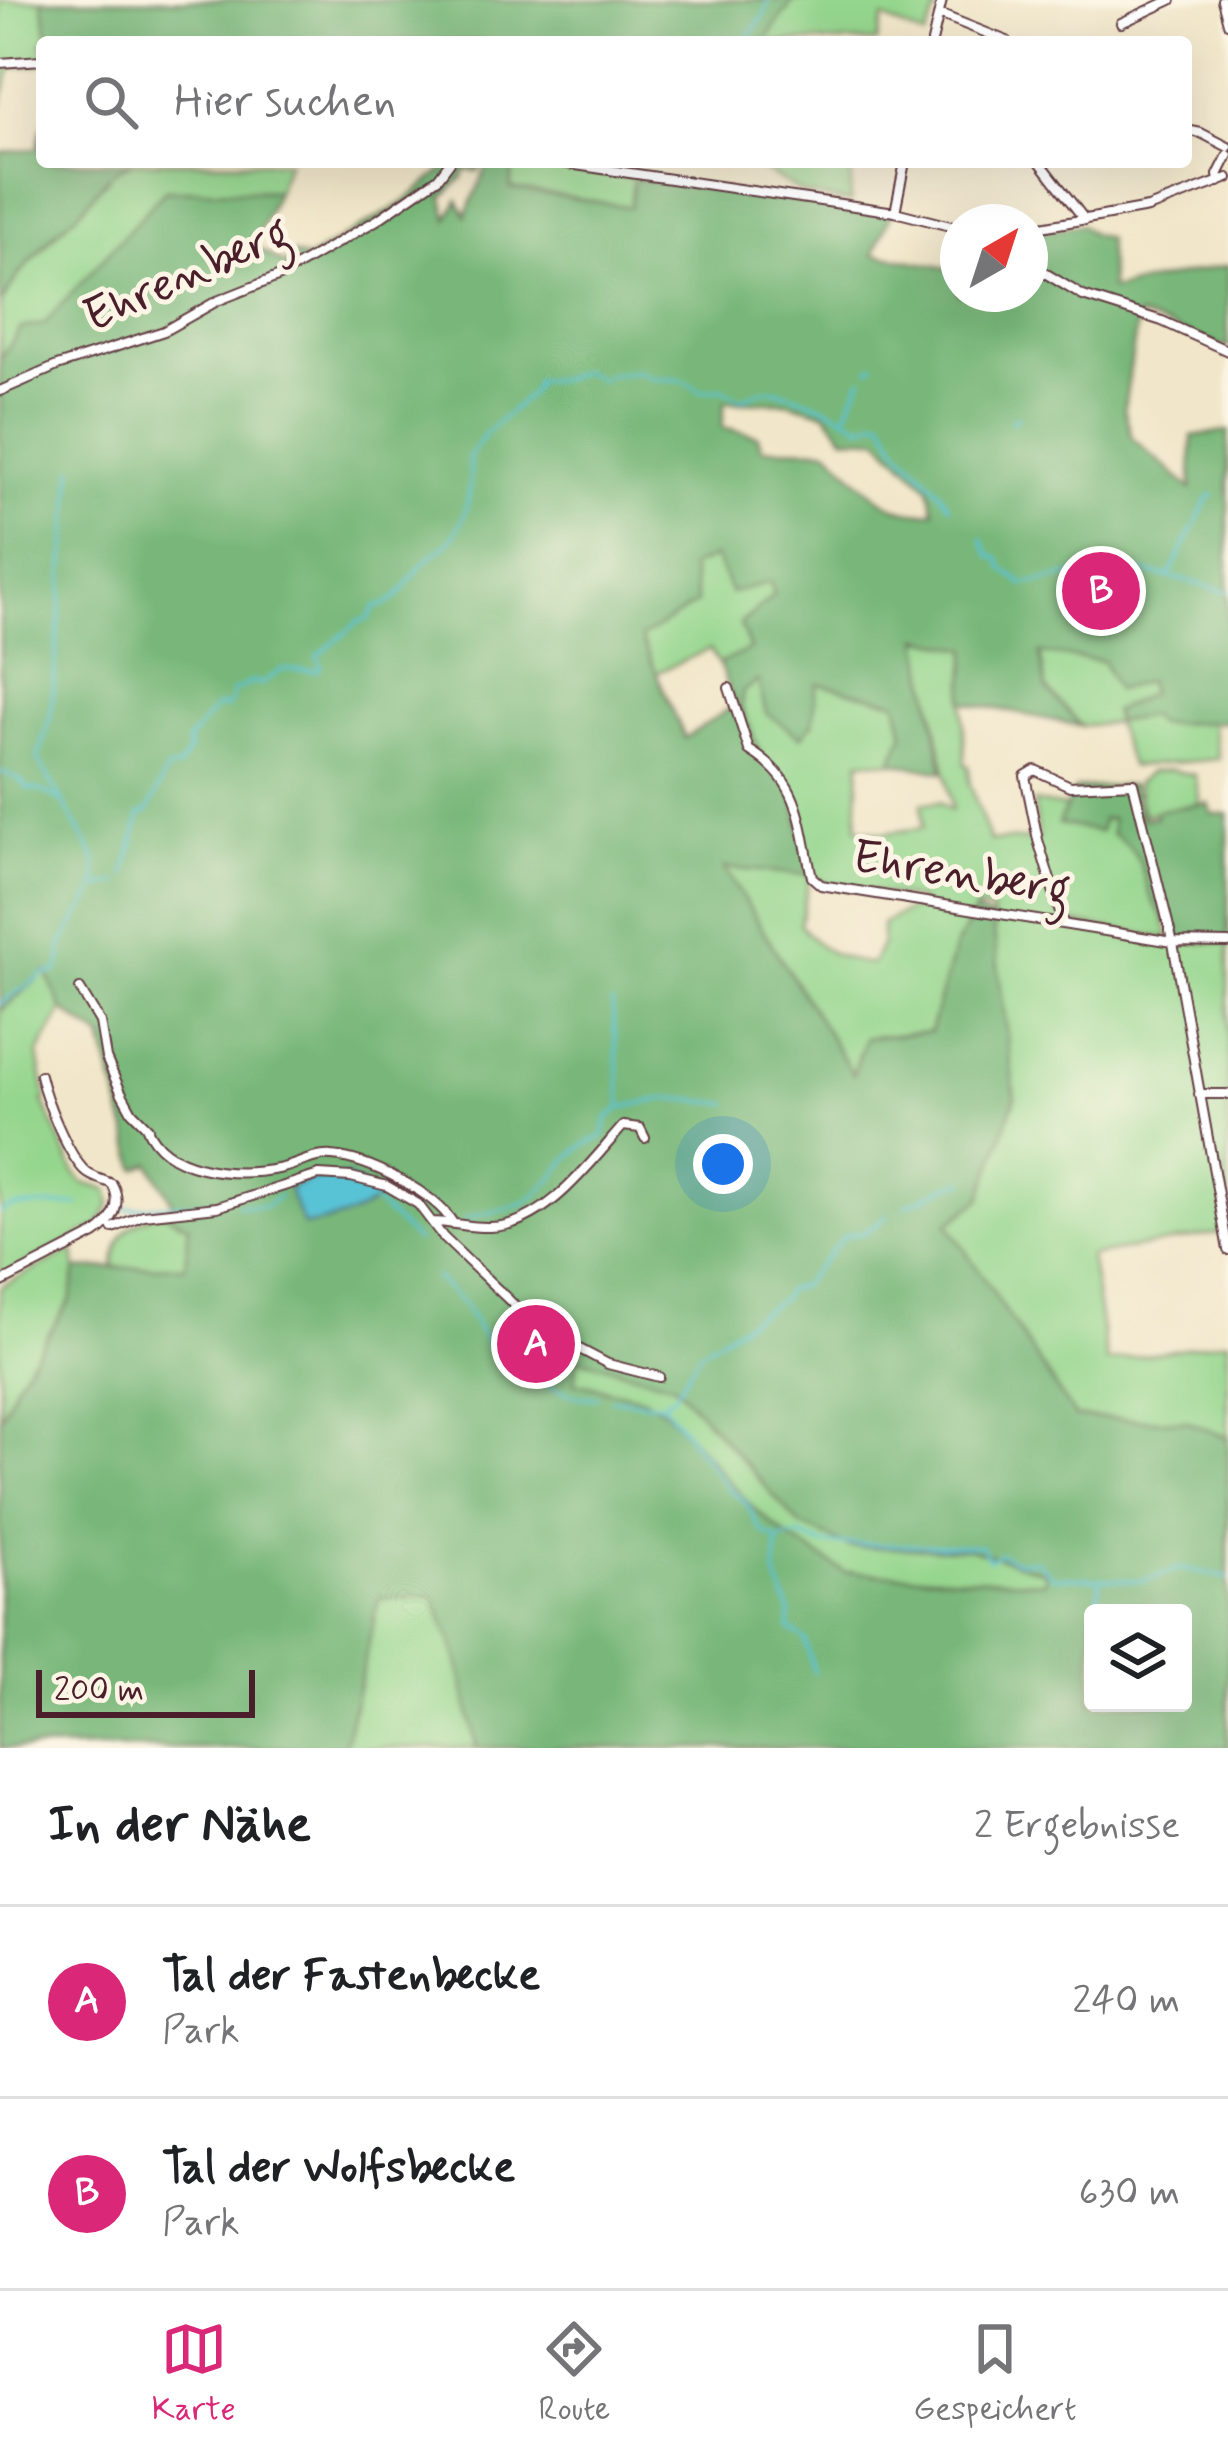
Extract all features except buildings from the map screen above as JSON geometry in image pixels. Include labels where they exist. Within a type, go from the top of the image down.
[{"type":"street","points":[[934,36],[942,0]]},
{"type":"street","points":[[1121,23],[1171,0]]},
{"type":"street","points":[[1222,0],[1228,23]]},
{"type":"street","points":[[939,14],[994,36]]},
{"type":"street","points":[[0,63],[36,60]]},
{"type":"street","points":[[1048,226],[1181,198],[1224,180],[1218,175],[1228,151],[1192,131]]},
{"type":"street","name":"Ehrenberg","points":[[0,391],[57,366],[164,331],[217,301],[280,276],[377,220],[439,178],[446,168]]},
{"type":"street","points":[[596,168],[895,212],[940,223]]},
{"type":"street","points":[[895,212],[904,168]]},
{"type":"street","points":[[1045,168],[1086,221]]},
{"type":"street","points":[[1048,275],[1083,296],[1162,321],[1228,351]]},
{"type":"street","name":"Ehrenberg","points":[[729,688],[749,749],[790,784],[812,877],[821,885],[1173,942],[1228,943]]},
{"type":"street","points":[[1063,923],[1038,840],[1025,776],[1030,770],[1070,786],[1133,784],[1173,942],[1228,1250]]},
{"type":"street","points":[[80,988],[100,1022],[106,1058],[132,1112],[174,1157],[231,1174],[275,1170],[331,1155],[420,1191],[453,1223]]},
{"type":"street","points":[[0,1283],[95,1234],[109,1222],[117,1205],[112,1184],[90,1175],[77,1161],[40,1075]]},
{"type":"street","points":[[1199,1094],[1228,1094]]},
{"type":"street","points":[[431,1223],[494,1228],[513,1222],[579,1176],[623,1126],[640,1128],[645,1138]]},
{"type":"street","points":[[113,1228],[143,1215],[217,1207],[292,1181],[330,1175],[387,1186],[418,1204],[431,1223],[536,1326],[608,1364],[659,1377]]},
{"type":"green space","points":[[0,0],[42,0],[48,36],[36,36],[36,65],[11,68],[0,111]]},
{"type":"green space","points":[[42,0],[794,0],[768,36],[48,36]]},
{"type":"green space","points":[[794,0],[941,0],[925,36],[883,18],[878,36],[768,36]]},
{"type":"green space","points":[[36,148],[36,168],[121,168],[53,235],[0,305],[0,153]]},
{"type":"green space","points":[[121,168],[286,168],[277,191],[165,191],[44,325],[21,329],[0,359],[0,305],[17,277]]},
{"type":"green space","points":[[446,168],[480,168],[464,170],[443,197],[448,219],[458,200],[466,215],[486,168],[513,168],[510,188],[630,207],[634,178],[891,214],[874,254],[940,267],[940,312],[1048,312],[1048,230],[1081,225],[1107,239],[1111,290],[1228,265],[1228,348],[1138,316],[1124,408],[1132,438],[1191,489],[1192,436],[1228,431],[1228,722],[1156,724],[1149,716],[1115,722],[1114,711],[1150,693],[1147,681],[1116,690],[1103,661],[1040,653],[1046,688],[1081,726],[963,702],[968,649],[920,638],[943,772],[892,762],[904,733],[897,702],[817,683],[813,723],[801,737],[766,713],[758,681],[743,691],[741,706],[762,757],[792,786],[810,875],[724,868],[853,1074],[865,1038],[930,1032],[955,947],[975,912],[992,918],[1015,1098],[981,1199],[948,1224],[1075,1417],[1187,1421],[1228,1438],[1228,1748],[477,1748],[457,1657],[433,1596],[379,1598],[344,1748],[0,1748],[0,1420],[16,1383],[70,1301],[76,1269],[185,1266],[189,1226],[160,1212],[176,1209],[150,1163],[137,1169],[102,1038],[63,1010],[46,972],[0,1011],[0,359],[21,328],[44,324],[165,190],[277,191],[254,246],[285,265],[293,254],[307,259],[403,203]],"holes":[[[725,402],[787,402],[826,413],[845,437],[878,438],[929,487],[934,511],[917,513],[888,504],[828,449],[761,448],[758,436],[722,427]],[[715,557],[731,593],[770,582],[774,595],[740,624],[750,649],[719,664],[735,705],[685,738],[641,638],[697,603],[691,567]],[[577,1358],[675,1385],[799,1524],[850,1547],[970,1549],[1045,1572],[1044,1582],[845,1572],[788,1537],[753,1508],[667,1412],[643,1398],[575,1382]]]},
{"type":"green space","points":[[513,168],[559,168],[634,178],[631,207],[510,188]]},
{"type":"green space","points":[[759,168],[852,168],[850,202],[804,194]]},
{"type":"green space","points":[[716,557],[770,582],[774,595],[751,649],[719,664],[710,649],[656,673],[640,638],[696,603],[691,566]]},
{"type":"green space","points":[[919,637],[969,649],[963,702],[965,765],[990,841],[1039,839],[1034,802],[1065,807],[1100,831],[1102,819],[1111,819],[1148,876],[1169,938],[1070,922],[1062,908],[1066,924],[1174,943],[1228,943],[1228,1242],[1226,1232],[1090,1256],[1107,1362],[1228,1340],[1228,1587],[1059,1585],[888,1748],[605,1403],[309,1232],[308,1159],[684,1382],[814,1531],[869,1547],[1075,1418],[947,1223],[999,979],[992,911],[977,908],[955,947],[930,1032],[866,1038],[853,1076],[724,867],[810,875],[800,924],[831,953],[872,964],[882,943],[882,924],[920,900],[827,884],[809,871],[740,706],[743,691],[759,680],[813,723],[816,682],[898,702],[904,733],[892,762],[860,761],[857,828],[885,833],[923,828],[922,803],[940,802],[951,810],[952,806]]},
{"type":"green space","points":[[1039,653],[1103,661],[1147,680],[1151,693],[1115,711],[1149,716],[1156,724],[1211,720],[1219,759],[1131,767],[1115,723],[1081,726],[1046,688]]},
{"type":"green space","points":[[1150,772],[1195,775],[1200,803],[1143,815],[1137,783]]},
{"type":"green space","points":[[1132,785],[1141,819],[1156,817],[1155,811],[1208,803],[1212,814],[1228,814],[1228,942],[1181,941],[1154,904],[1133,851],[1112,834],[1111,819],[1102,819],[1100,832],[1058,824],[1075,789]]},
{"type":"green space","points":[[46,971],[63,1010],[38,1055],[43,1101],[74,1172],[83,1183],[108,1190],[111,1204],[98,1226],[0,1279],[0,1011]]},
{"type":"green space","points":[[160,1212],[189,1226],[186,1266],[114,1268],[126,1231]]},
{"type":"green space","points":[[74,1250],[71,1301],[16,1383],[0,1420],[0,1287]]},
{"type":"green space","points":[[434,1595],[457,1657],[477,1748],[344,1748],[379,1597]]},
{"type":"water","points":[[347,1176],[379,1194],[356,1213],[304,1226],[288,1189],[310,1180]]},
{"type":"waterway","points":[[749,36],[769,0]]},
{"type":"waterway","points":[[869,369],[874,365]]},
{"type":"waterway","points":[[125,876],[140,814],[148,812],[167,769],[178,768],[189,750],[188,741],[218,705],[225,708],[231,702],[232,692],[253,681],[261,684],[283,669],[317,671],[319,655],[369,618],[375,607],[396,597],[457,530],[468,499],[469,457],[487,432],[531,393],[536,381],[560,380],[582,371],[602,380],[607,375],[639,371],[651,378],[682,380],[701,391],[722,389],[740,399],[777,391],[830,409],[861,426],[881,419],[900,450],[950,506]]},
{"type":"waterway","points":[[845,415],[862,378]]},
{"type":"waterway","points":[[1011,422],[1019,416]]},
{"type":"waterway","points":[[73,468],[51,714],[38,759],[95,858],[97,887]]},
{"type":"waterway","points":[[1169,576],[1214,495]]},
{"type":"waterway","points":[[982,539],[990,556],[1000,559],[1002,568],[1023,584],[1114,570],[1228,592]]},
{"type":"waterway","points":[[0,771],[28,789],[61,801]]},
{"type":"waterway","points":[[0,1004],[44,974],[57,972],[61,945],[97,887],[119,883]]},
{"type":"waterway","points":[[465,1220],[530,1199],[568,1158],[602,1137],[608,1118],[622,1107],[612,1003]]},
{"type":"waterway","points":[[624,1107],[670,1098],[729,1104]]},
{"type":"waterway","points":[[906,1205],[965,1181]]},
{"type":"waterway","points":[[237,1205],[265,1206],[280,1196]]},
{"type":"waterway","points":[[372,1200],[417,1241]]},
{"type":"waterway","points":[[120,1209],[222,1201]]},
{"type":"waterway","points":[[0,1213],[13,1207],[79,1205]]},
{"type":"waterway","points":[[663,1403],[674,1395],[701,1351],[783,1298],[786,1290],[801,1286],[845,1235],[864,1233],[889,1215]]},
{"type":"waterway","points":[[435,1277],[464,1305],[490,1348],[548,1386],[580,1397],[598,1397]]},
{"type":"waterway","points":[[612,1399],[663,1404],[732,1493],[747,1504],[761,1530],[778,1540],[798,1535],[821,1544],[981,1546],[989,1560],[1000,1554],[1014,1561],[1037,1561],[1053,1577],[1143,1581],[1182,1568],[1228,1578]]},
{"type":"waterway","points":[[778,1540],[775,1573],[790,1612],[789,1629],[805,1639],[814,1672]]},
{"type":"waterway","points":[[1098,1600],[1100,1579]]},
{"type":"place","name":"Tal der Wolfsbecke","points":[[1101,591]]},
{"type":"place","name":"Tal der Fastenbecke","points":[[536,1344]]}]
